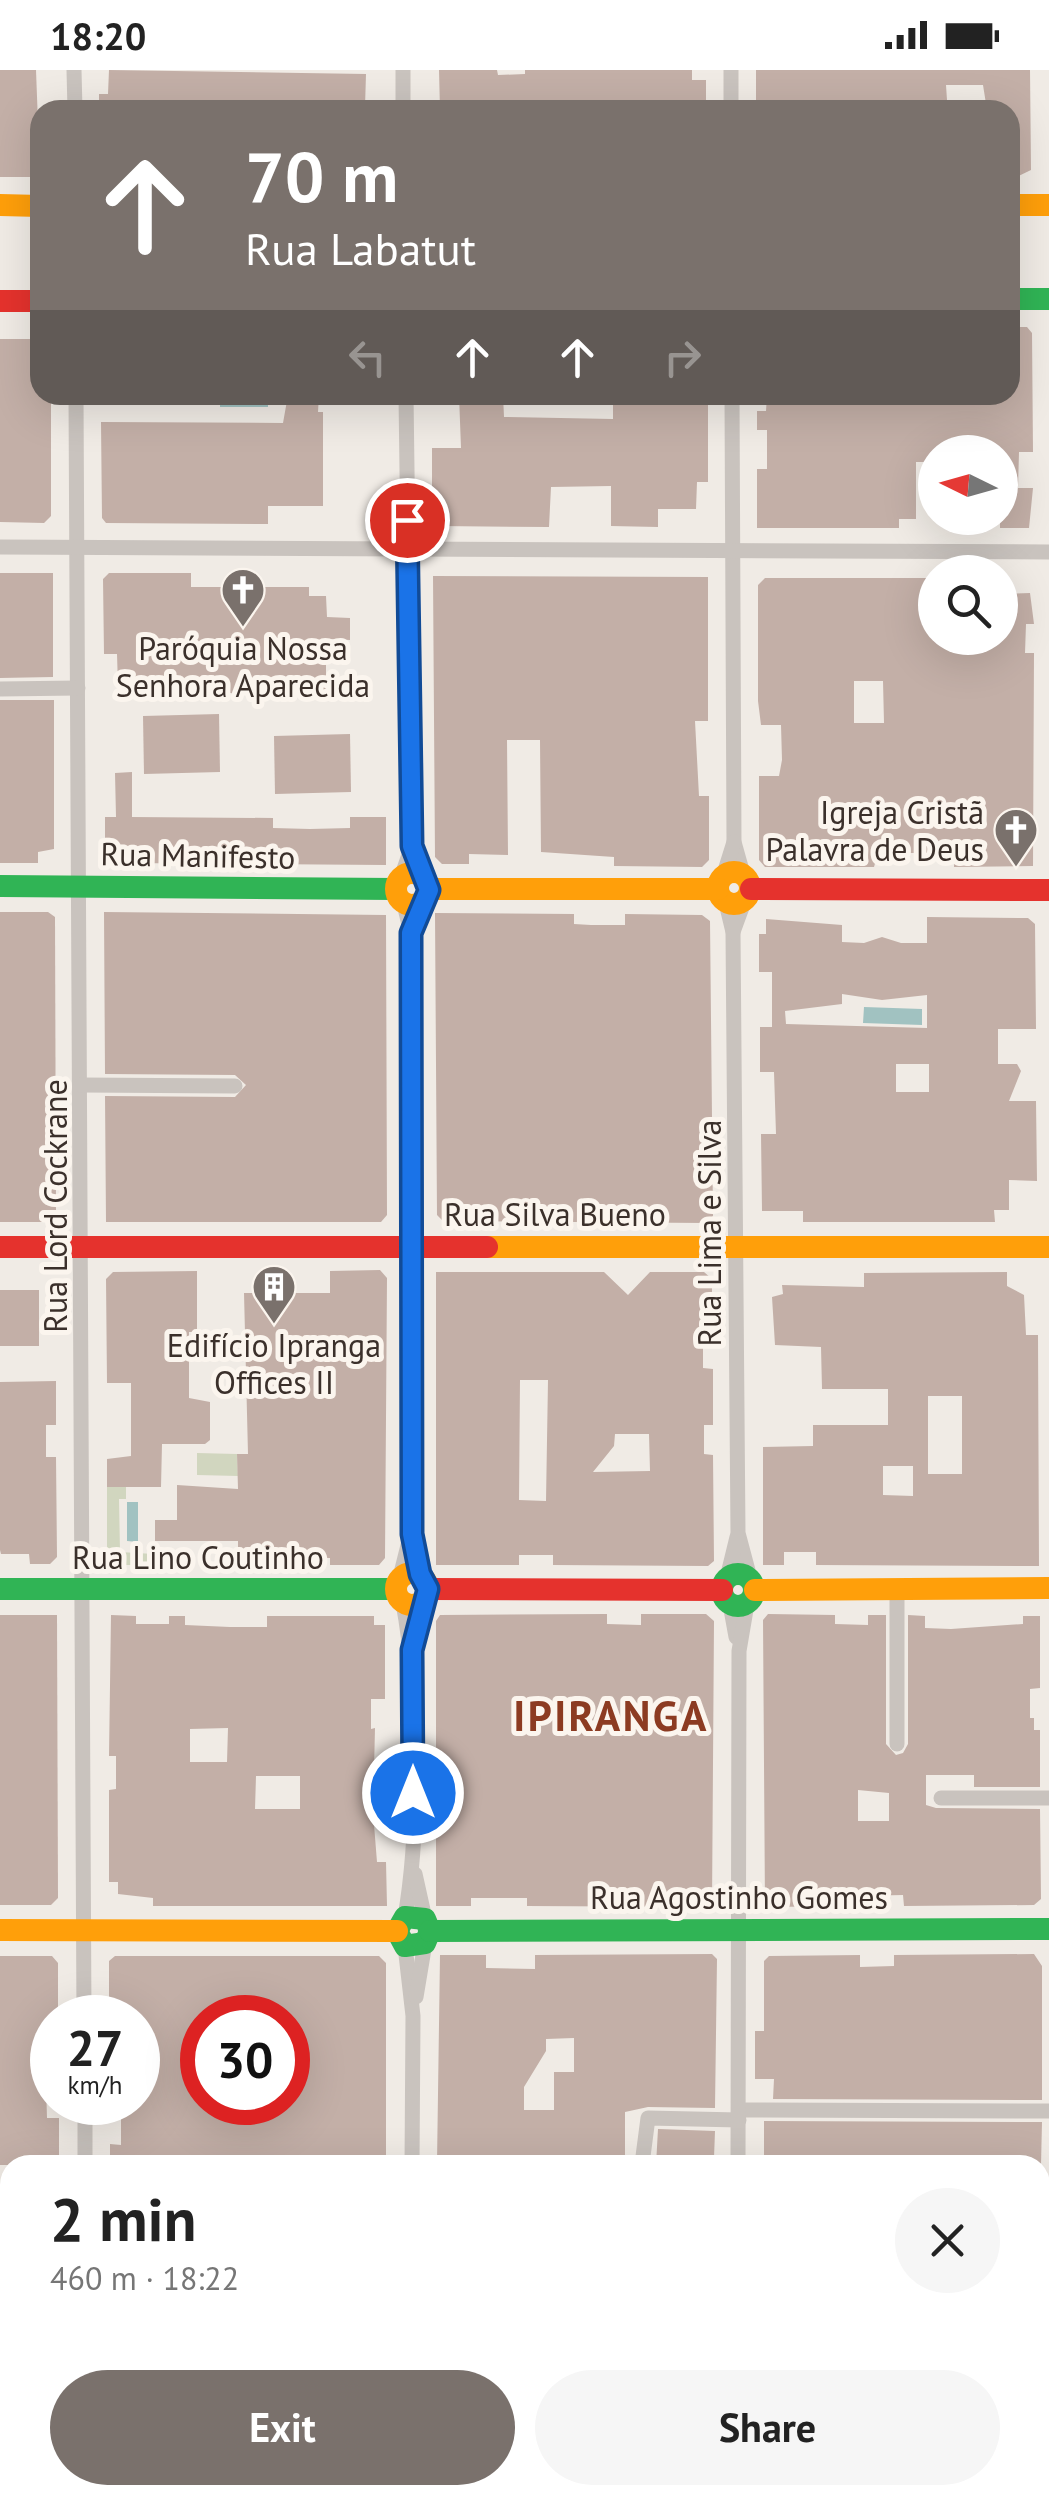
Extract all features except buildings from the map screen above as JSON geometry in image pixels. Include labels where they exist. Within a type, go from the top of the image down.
[{"type":"main road","points":[[0,205],[30,206]]},
{"type":"main road","points":[[1020,205],[1049,205]]},
{"type":"main road","points":[[1020,299],[1049,299]]},
{"type":"main road","points":[[0,301],[30,301]]},
{"type":"main road","name":"Rua Manifesto","points":[[0,886],[1049,890]]},
{"type":"main road","name":"Rua Silva Bueno","points":[[0,1247],[1049,1247]]},
{"type":"main road","name":"Rua Lino Coutinho","points":[[0,1589],[1049,1588]]},
{"type":"main road","name":"Rua Agostinho Gomes","points":[[0,1930],[1049,1929]]},
{"type":"street","points":[[74,70],[74,100]]},
{"type":"street","points":[[403,70],[404,100]]},
{"type":"street","points":[[731,70],[731,100]]},
{"type":"street","name":"Rua Lord Cockrane","points":[[76,405],[84,1248],[84,1995]]},
{"type":"street","points":[[406,405],[412,846],[412,2155]]},
{"type":"street","name":"Rua Lima e Silva","points":[[732,405],[738,1246],[738,2155]]},
{"type":"street","points":[[0,547],[1049,552]]},
{"type":"street","points":[[0,688],[78,688]]},
{"type":"street","points":[[81,1085],[235,1086]]},
{"type":"street","points":[[897,1589],[897,1744]]},
{"type":"street","points":[[941,1798],[1049,1798]]},
{"type":"street","points":[[643,2155],[648,2118],[1049,2111]]},
{"type":"street","points":[[84,2125],[84,2155]]},
{"type":"green space","points":[[197,1453],[237,1454],[238,1476],[197,1475]]},
{"type":"green space","points":[[107,1487],[126,1487],[126,1499],[119,1499],[120,1552],[187,1556],[186,1565],[114,1565],[107,1558]]},
{"type":"water","points":[[220,405],[268,405],[268,407]]},
{"type":"water","points":[[864,1007],[922,1009],[922,1025],[863,1023]]},
{"type":"water","points":[[127,1502],[138,1502],[138,1542],[127,1541]]},
{"type":"traffic: fast","points":[[1020,299],[1049,299]]},
{"type":"traffic: fast","points":[[0,886],[396,889]]},
{"type":"traffic: fast","points":[[738,1574],[749,1579],[754,1590],[749,1601],[738,1606],[727,1601],[722,1590],[727,1579],[738,1574]]},
{"type":"traffic: fast","points":[[0,1589],[395,1589]]},
{"type":"traffic: fast","points":[[397,1931],[405,1917],[425,1919],[430,1931]]},
{"type":"traffic: fast","points":[[430,1931],[1049,1929]]},
{"type":"traffic: fast","points":[[397,1931],[405,1946],[425,1943],[430,1931]]},
{"type":"traffic: slow","points":[[0,205],[30,206]]},
{"type":"traffic: slow","points":[[1020,205],[1049,205]]},
{"type":"traffic: slow","points":[[734,872],[746,876],[750,888],[746,900],[734,904],[722,900],[718,888],[722,876],[734,872]]},
{"type":"traffic: slow","points":[[412,873],[424,877],[428,889],[424,901],[412,905],[400,901],[396,889],[400,877],[412,873]]},
{"type":"traffic: slow","points":[[429,889],[718,889]]},
{"type":"traffic: slow","points":[[487,1247],[1049,1247]]},
{"type":"traffic: slow","points":[[412,1573],[423,1578],[428,1589],[423,1600],[412,1605],[401,1600],[396,1589],[401,1578],[412,1573]]},
{"type":"traffic: slow","points":[[755,1590],[1049,1588]]},
{"type":"traffic: slow","points":[[0,1930],[397,1931]]},
{"type":"traffic: jam","points":[[0,301],[30,301]]},
{"type":"traffic: jam","points":[[751,889],[1049,890]]},
{"type":"traffic: jam","points":[[0,1247],[487,1247]]},
{"type":"traffic: jam","points":[[428,1589],[722,1590]]},
{"type":"place","name":"Paróquia Nossa Senhora Aparecida","points":[[243,628]]},
{"type":"place","name":"Igreja Cristã Palavra de Deus","points":[[1016,868]]},
{"type":"place","name":"Edifício Ipranga Offices II","points":[[274,1325]]},
{"type":"district","name":"IPIRANGA","points":[[611,1715]]},
{"type":"route","points":[[407,520],[412,846],[429,890],[411,933],[412,1534],[420,1574],[428,1589],[412,1650],[413,1793]]}]
